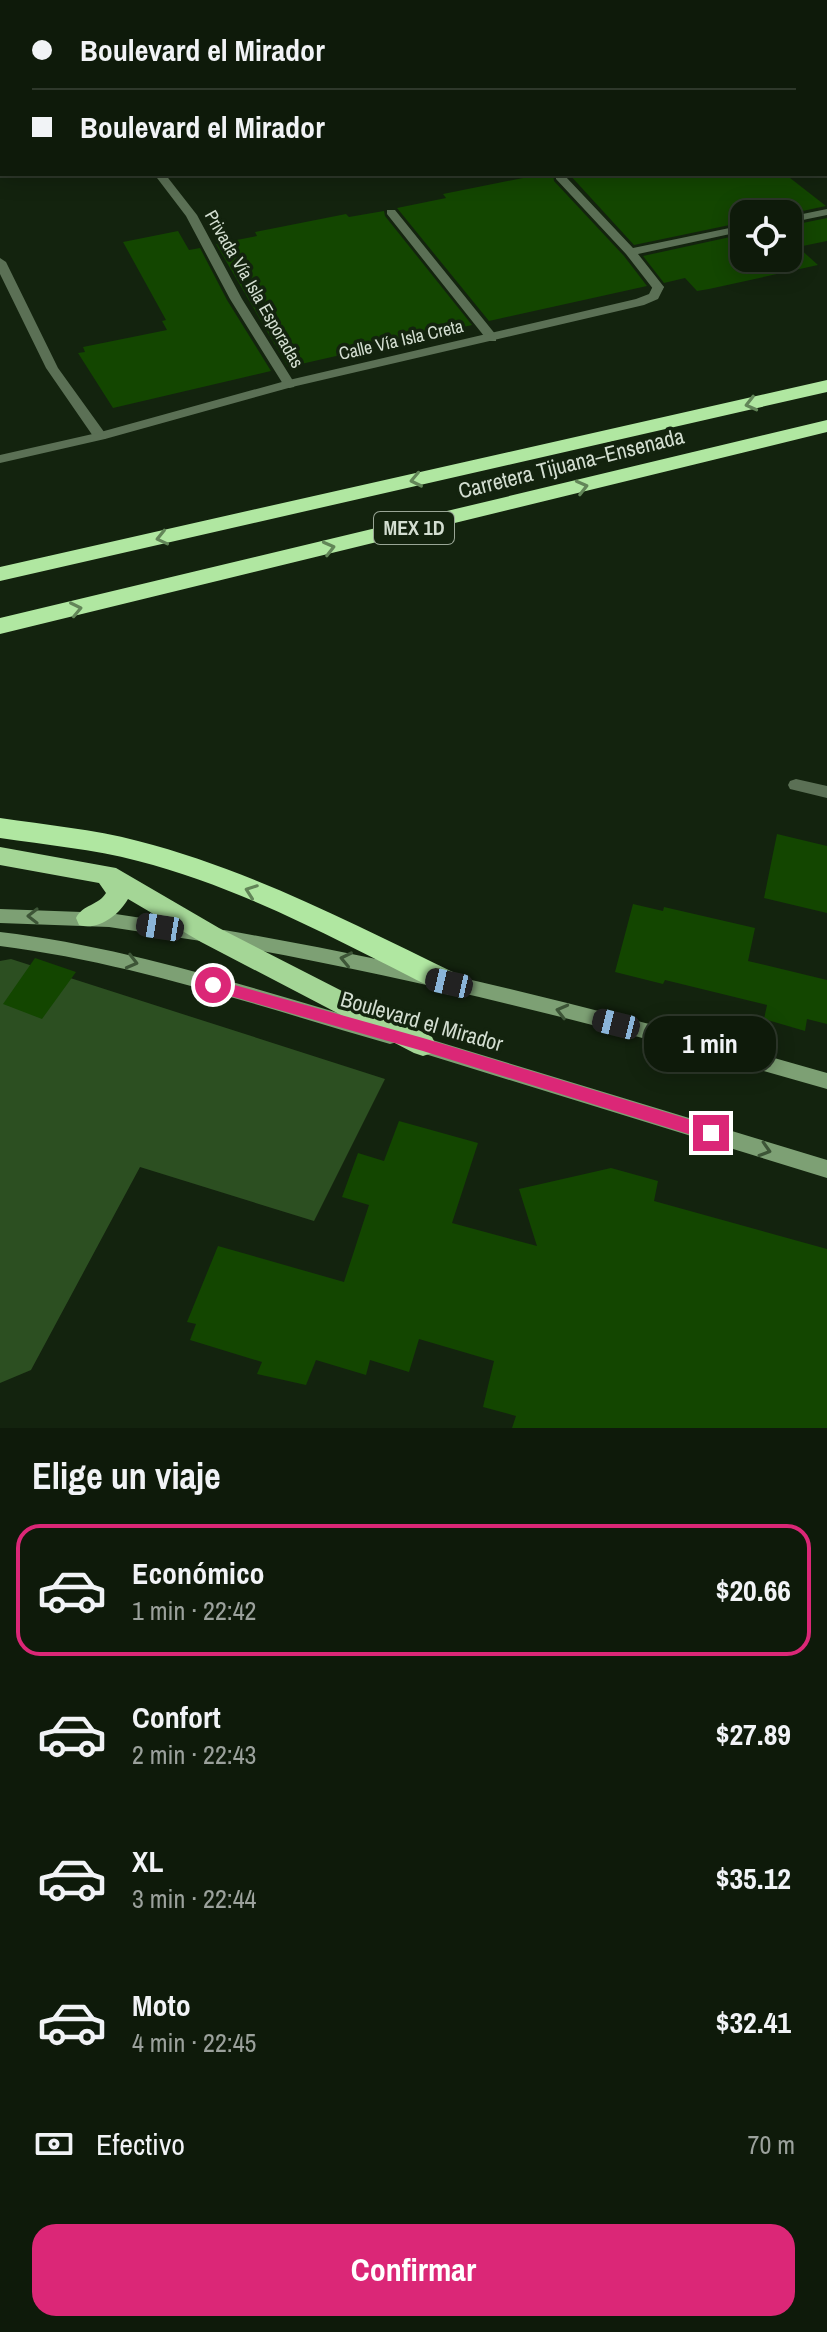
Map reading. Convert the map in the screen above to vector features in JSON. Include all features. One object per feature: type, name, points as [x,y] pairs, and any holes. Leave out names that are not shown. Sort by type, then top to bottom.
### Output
[{"type":"highway","name":"Carretera Tijuana–Ensenada","points":[[0,574],[827,386]]},
{"type":"highway","name":"Carretera Tijuana–Ensenada","points":[[0,626],[827,426]]},
{"type":"highway","points":[[0,828],[138,851],[189,868],[269,898],[449,983]]},
{"type":"highway","points":[[0,856],[107,875],[210,935],[423,1045]]},
{"type":"highway","points":[[88,918],[112,905],[119,893],[107,875]]},
{"type":"main road","name":"Boulevard el Mirador","points":[[0,916],[88,918],[296,949],[700,1044],[827,1081]]},
{"type":"main road","name":"Boulevard el Mirador","points":[[0,939],[53,944],[126,960],[423,1045],[827,1169]]},
{"type":"street","name":"Privada Vía Isla Esporadas","points":[[161,176],[191,215],[236,299],[289,384]]},
{"type":"street","name":"Calle Vía Isla Creta","points":[[0,459],[100,436],[289,384],[492,338],[654,296],[658,287],[560,176]]},
{"type":"street","points":[[391,212],[492,338]]},
{"type":"street","points":[[802,217],[827,212]]},
{"type":"street","points":[[630,252],[730,231]]},
{"type":"street","points":[[0,262],[52,368],[100,436]]},
{"type":"street","points":[[796,785],[827,792]]},
{"type":"green space","points":[[11,959],[385,1079],[314,1221],[140,1167],[31,1370],[0,1383],[0,961]]},
{"type":"building","points":[[533,176],[553,176],[554,181],[624,256],[647,286],[489,321],[397,208],[446,198],[443,194]]},
{"type":"building","points":[[571,176],[788,176],[826,206],[802,211],[802,200],[730,200],[730,225],[634,245]]},
{"type":"building","points":[[384,211],[472,325],[288,367],[216,244],[257,236],[255,232],[346,214],[349,217]]},
{"type":"building","points":[[827,218],[827,241],[802,246],[802,223]]},
{"type":"building","points":[[178,231],[189,250],[200,248],[227,300],[271,371],[113,408],[78,353],[85,352],[83,347],[167,330],[162,321],[166,320],[123,242]]},
{"type":"building","points":[[730,237],[730,272],[786,272],[697,291],[685,278],[664,283],[643,256]]},
{"type":"building","points":[[802,251],[818,265],[802,269]]},
{"type":"building","points":[[777,834],[827,846],[827,913],[764,898]]},
{"type":"building","points":[[633,904],[663,911],[664,907],[755,928],[748,961],[827,980],[827,1024],[807,1019],[805,1031],[764,1019],[767,1005],[665,980],[663,984],[615,972]]},
{"type":"building","points":[[35,958],[76,972],[42,1019],[3,1004]]},
{"type":"building","points":[[399,1121],[478,1143],[452,1223],[537,1246],[519,1189],[611,1168],[658,1181],[654,1201],[827,1249],[827,1428],[512,1428],[516,1416],[483,1407],[494,1361],[419,1339],[409,1372],[370,1360],[366,1375],[316,1360],[306,1385],[257,1374],[262,1362],[190,1340],[196,1324],[187,1322],[218,1246],[344,1282],[369,1205],[342,1197],[358,1153],[384,1161]]},
{"type":"route","points":[[213,985],[711,1133]]}]
